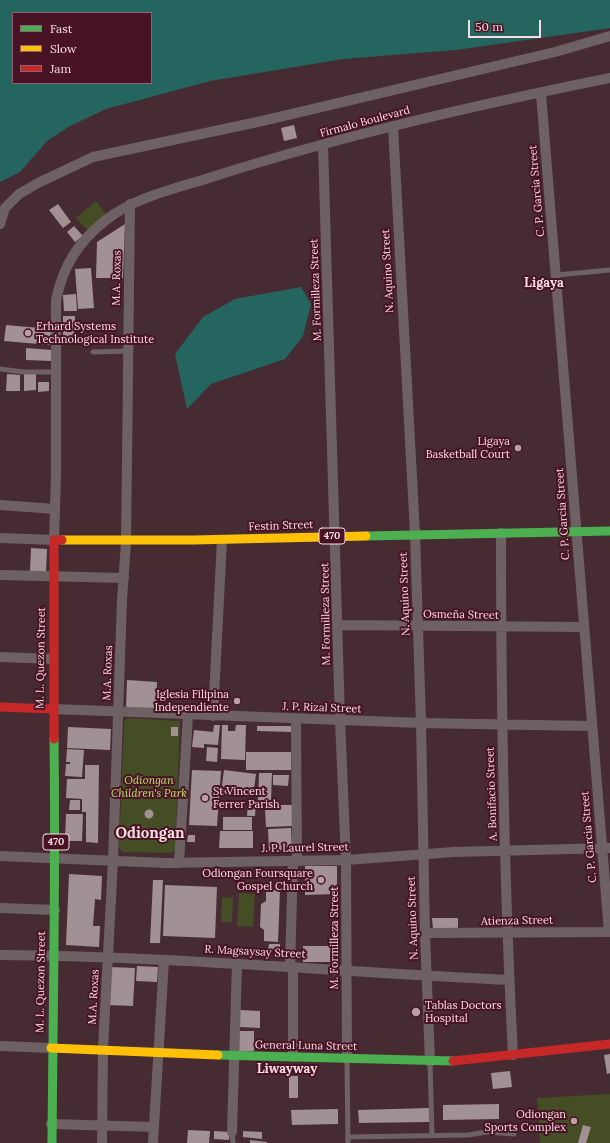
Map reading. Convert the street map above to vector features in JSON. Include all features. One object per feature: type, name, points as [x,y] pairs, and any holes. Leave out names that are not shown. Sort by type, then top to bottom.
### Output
[{"type":"main road","name":"Festin Street","points":[[54,540],[126,542],[415,533],[610,531]]},
{"type":"main road","name":"M. L. Quezon Street","points":[[52,1143],[53,955],[56,858],[53,709],[54,540]]},
{"type":"main road","points":[[0,707],[53,709]]},
{"type":"main road","name":"General Luna Street","points":[[52,1048],[103,1048],[233,1056],[346,1058],[430,1062],[459,1061],[610,1044]]},
{"type":"street","points":[[0,224],[6,208],[19,194],[93,157],[262,121],[555,52],[610,36]]},
{"type":"street","name":"Firmalo Boulevard","points":[[130,204],[237,169],[392,126],[610,78]]},
{"type":"street","name":"C. P. Garcia Street","points":[[541,94],[557,275],[591,726],[606,848],[610,932]]},
{"type":"street","name":"N. Aquino Street","points":[[392,126],[415,533],[421,723],[425,933],[430,1062]]},
{"type":"street","name":"M. Formilleza Street","points":[[323,145],[336,536],[340,720],[346,860],[346,1058]]},
{"type":"street","name":"M.A. Roxas","points":[[102,1143],[103,1048],[113,861],[126,542],[130,204]]},
{"type":"street","name":"M. L. Quezon Street","points":[[54,540],[56,300],[59,282],[65,267],[85,240],[106,220],[130,204]]},
{"type":"street","points":[[0,505],[55,508]]},
{"type":"street","name":"A. Bonifacio Street","points":[[501,533],[503,725],[509,980],[513,1055]]},
{"type":"street","name":"Festin Street","points":[[0,538],[54,540]]},
{"type":"street","points":[[213,716],[222,540]]},
{"type":"street","points":[[0,575],[124,578]]},
{"type":"street","name":"Osmeña Street","points":[[338,625],[501,628],[584,627]]},
{"type":"street","points":[[0,657],[53,659]]},
{"type":"street","name":"J. P. Rizal Street","points":[[53,709],[119,713],[421,723],[591,726]]},
{"type":"street","points":[[179,863],[188,715]]},
{"type":"street","points":[[293,1057],[292,966],[295,861],[296,719]]},
{"type":"street","name":"J. P. Laurel Street","points":[[0,856],[179,863],[346,860],[454,852],[606,848]]},
{"type":"street","points":[[0,908],[55,910]]},
{"type":"street","name":"Atienza Street","points":[[425,933],[509,934],[610,932]]},
{"type":"street","name":"R. Magsaysay Street","points":[[0,955],[53,955],[236,963],[509,980]]},
{"type":"street","points":[[153,1143],[164,960]]},
{"type":"street","points":[[232,1132],[236,963]]},
{"type":"street","name":"General Luna Street","points":[[0,1046],[52,1048]]},
{"type":"street","points":[[52,1124],[154,1128]]},
{"type":"lane","points":[[557,275],[610,270]]},
{"type":"lane","points":[[93,352],[129,351]]},
{"type":"lane","points":[[0,369],[23,372],[56,372]]},
{"type":"lane","points":[[346,1058],[348,1143]]},
{"type":"lane","points":[[430,1062],[432,1136]]},
{"type":"lane","points":[[232,1132],[233,1143]]},
{"type":"lane","points":[[348,1137],[468,1135],[487,1132],[514,1134]]},
{"type":"green space","points":[[96,201],[107,215],[88,231],[76,218]]},
{"type":"green space","name":"Odiongan Children's Park","points":[[127,718],[180,722],[175,850],[172,853],[123,852],[119,848],[124,722]]},
{"type":"green space","points":[[239,893],[255,894],[253,927],[237,926]]},
{"type":"green space","points":[[222,897],[233,898],[232,922],[221,922]]},
{"type":"green space","name":"Odiongan Sports Complex","points":[[610,1094],[610,1143],[540,1143],[537,1098]]},
{"type":"shaded area","points":[[0,0],[610,0],[610,28],[456,50],[343,59],[210,81],[106,109],[70,126],[47,141],[20,172],[0,182]]},
{"type":"shaded area","points":[[301,287],[311,304],[303,336],[285,359],[211,384],[187,409],[175,354],[203,317],[235,299]]},
{"type":"building","points":[[294,125],[297,138],[284,141],[281,128]]},
{"type":"building","points":[[58,204],[71,222],[63,228],[49,210]]},
{"type":"building","points":[[125,224],[123,278],[96,278],[97,242]]},
{"type":"building","points":[[74,226],[83,236],[75,242],[67,232]]},
{"type":"building","points":[[91,268],[94,308],[78,309],[75,269]]},
{"type":"building","points":[[76,294],[77,311],[64,311],[63,295]]},
{"type":"building","points":[[63,316],[75,316],[75,339],[63,339]]},
{"type":"building","name":"Erhard Systems Technological Institute","points":[[6,325],[51,329],[50,345],[4,341]]},
{"type":"building","points":[[26,348],[52,350],[51,361],[26,360]]},
{"type":"building","points":[[7,374],[20,375],[20,391],[6,391]]},
{"type":"building","points":[[24,374],[36,374],[36,390],[24,391]]},
{"type":"building","points":[[38,382],[49,382],[49,391],[38,392]]},
{"type":"building","points":[[31,548],[47,549],[46,572],[30,572]]},
{"type":"building","points":[[127,680],[157,682],[156,710],[126,708]]},
{"type":"building","points":[[214,725],[220,725],[218,745],[204,744],[204,748],[192,747],[194,730],[213,732]]},
{"type":"building","points":[[222,725],[228,725],[228,731],[235,731],[236,725],[246,725],[245,760],[221,759]]},
{"type":"building","points":[[257,726],[291,726],[291,732],[257,731]]},
{"type":"building","points":[[68,727],[111,729],[110,750],[67,748]]},
{"type":"building","points":[[171,727],[178,727],[178,736],[171,736]]},
{"type":"building","points":[[207,747],[218,748],[217,762],[206,761]]},
{"type":"building","points":[[67,749],[84,750],[82,777],[65,776],[66,764],[70,764],[70,762],[66,762]]},
{"type":"building","points":[[246,752],[291,752],[291,770],[246,770]]},
{"type":"building","points":[[85,765],[99,765],[98,843],[86,842],[86,812],[82,812],[82,799],[66,798],[67,779],[85,779]]},
{"type":"building","name":"St Vincent Ferrer Parish","points":[[192,770],[221,771],[217,826],[189,825]]},
{"type":"building","points":[[224,770],[256,774],[254,789],[249,788],[248,797],[221,793]]},
{"type":"building","points":[[259,773],[272,773],[271,802],[258,801]]},
{"type":"building","points":[[273,775],[289,775],[288,786],[273,785]]},
{"type":"building","points":[[70,800],[80,800],[80,810],[69,810]]},
{"type":"building","points":[[248,801],[256,802],[255,816],[247,816]]},
{"type":"building","points":[[274,805],[292,805],[292,826],[266,827],[265,809],[274,809]]},
{"type":"building","points":[[147,810],[151,810],[153,814],[151,818],[147,818],[145,816],[145,812]]},
{"type":"building","points":[[66,814],[83,814],[82,841],[65,841]]},
{"type":"building","points":[[223,817],[252,817],[252,830],[223,830]]},
{"type":"building","points":[[291,828],[292,850],[269,851],[268,829]]},
{"type":"building","points":[[220,831],[253,831],[253,848],[219,848]]},
{"type":"building","points":[[188,835],[195,835],[195,842],[187,842]]},
{"type":"building","name":"Odiongan Foursquare Gospel Church","points":[[305,866],[337,866],[337,894],[305,895]]},
{"type":"building","points":[[69,874],[102,876],[101,900],[95,899],[93,926],[100,926],[99,947],[66,945]]},
{"type":"building","points":[[153,880],[163,880],[160,943],[150,943]]},
{"type":"building","points":[[165,885],[217,887],[215,938],[163,936]]},
{"type":"building","points":[[266,890],[280,890],[278,942],[264,941],[264,930],[260,927],[261,904],[266,901]]},
{"type":"building","points":[[432,918],[458,918],[458,930],[433,930]]},
{"type":"building","points":[[269,944],[280,944],[280,950],[268,949]]},
{"type":"building","points":[[303,946],[340,946],[340,962],[303,962]]},
{"type":"building","points":[[137,966],[158,967],[157,982],[136,981]]},
{"type":"building","points":[[110,967],[135,968],[133,1006],[108,1005]]},
{"type":"building","points":[[240,1010],[260,1011],[260,1028],[240,1027]]},
{"type":"building","points":[[239,1031],[254,1031],[254,1051],[239,1051]]},
{"type":"building","points":[[610,1054],[610,1073],[607,1074],[604,1055]]},
{"type":"building","points":[[510,1071],[512,1087],[493,1089],[491,1073]]},
{"type":"building","points":[[289,1076],[298,1076],[298,1098],[289,1098]]},
{"type":"building","points":[[499,1104],[499,1119],[443,1120],[443,1105]]},
{"type":"building","points":[[429,1108],[429,1122],[359,1123],[358,1110]]},
{"type":"building","points":[[338,1109],[338,1124],[292,1125],[291,1110]]},
{"type":"building","points":[[583,1125],[591,1127],[586,1143],[578,1143]]},
{"type":"building","points":[[188,1130],[210,1131],[209,1143],[187,1143]]},
{"type":"building","points":[[214,1131],[230,1132],[229,1140],[214,1139]]},
{"type":"building","points":[[243,1131],[262,1132],[262,1139],[243,1137]]},
{"type":"building","points":[[250,1140],[267,1142],[267,1143],[250,1143]]},
{"type":"traffic: fast","points":[[366,536],[610,531]]},
{"type":"traffic: fast","points":[[52,1143],[55,891],[54,739]]},
{"type":"traffic: fast","points":[[218,1055],[453,1061]]},
{"type":"traffic: slow","points":[[62,540],[193,540],[366,536]]},
{"type":"traffic: slow","points":[[51,1048],[218,1055]]},
{"type":"traffic: jam","points":[[54,739],[54,540],[62,540]]},
{"type":"traffic: jam","points":[[0,707],[53,709]]},
{"type":"traffic: jam","points":[[453,1061],[610,1044]]},
{"type":"place","name":"Erhard Systems Technological Institute","points":[[28,333]]},
{"type":"place","name":"Ligaya Basketball Court","points":[[518,448]]},
{"type":"place","name":"Iglesia Filipina Independiente","points":[[237,701]]},
{"type":"place","name":"St Vincent Ferrer Parish","points":[[205,798]]},
{"type":"place","name":"Odiongan Foursquare Gospel Church","points":[[321,880]]},
{"type":"place","name":"Tablas Doctors Hospital","points":[[416,1012]]},
{"type":"place","name":"Odiongan Sports Complex","points":[[574,1121]]},
{"type":"district","name":"Ligaya","points":[[544,283]]},
{"type":"district","name":"Odiongan","points":[[150,834]]},
{"type":"district","name":"Liwayway","points":[[287,1069]]}]
